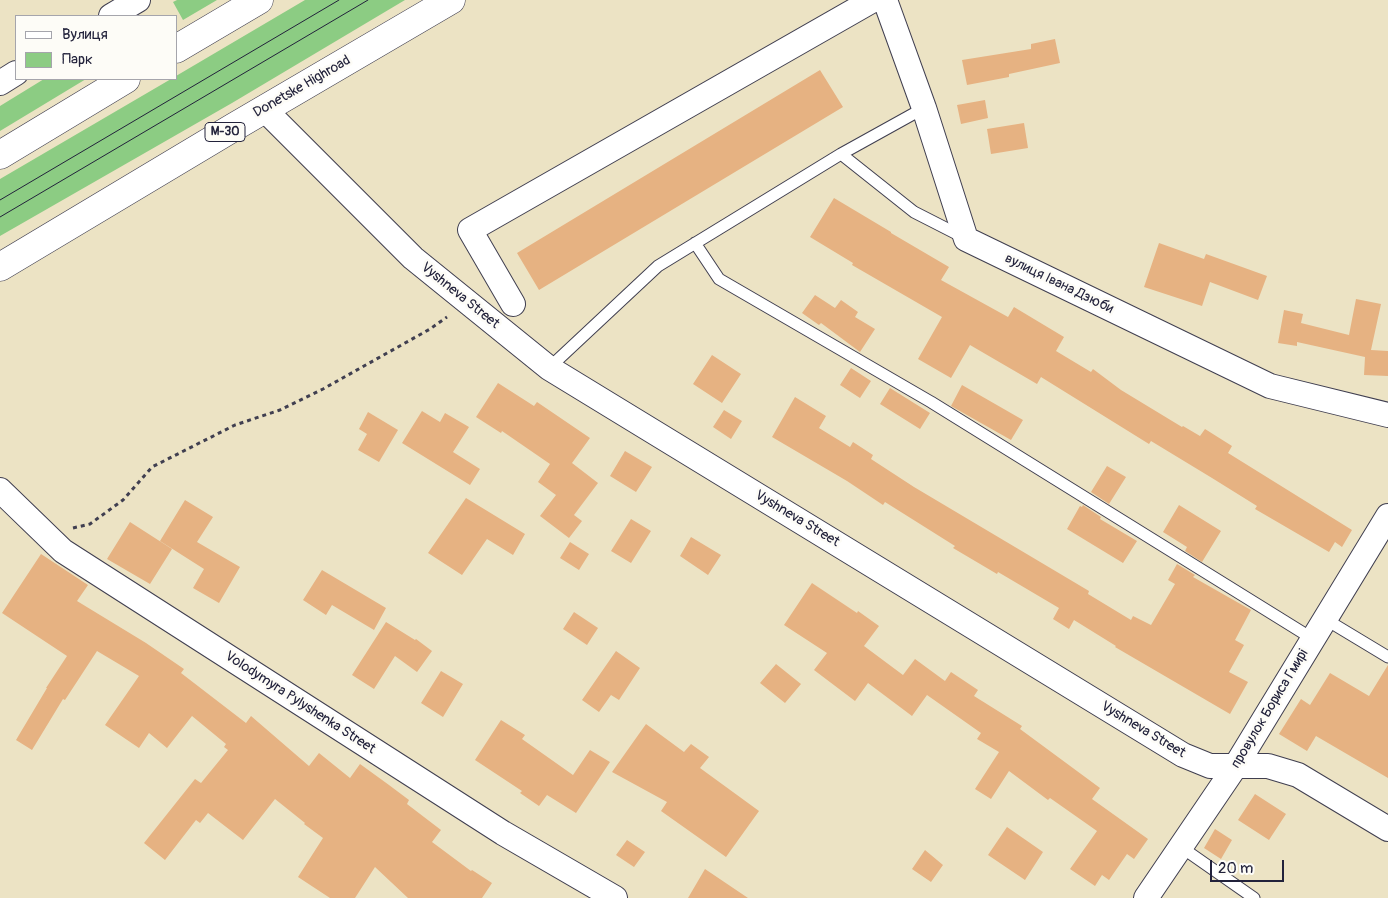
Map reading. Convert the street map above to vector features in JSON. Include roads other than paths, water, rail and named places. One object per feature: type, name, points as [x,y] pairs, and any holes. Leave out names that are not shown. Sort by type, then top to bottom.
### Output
[{"type":"highway","points":[[178,48],[259,0]]},
{"type":"highway","name":"Donetske Highroad","points":[[0,267],[451,0]]},
{"type":"highway","points":[[0,155],[124,80]]},
{"type":"street","points":[[113,15],[138,0]]},
{"type":"street","points":[[513,304],[470,230],[873,0]]},
{"type":"street","points":[[885,0],[924,108],[966,238]]},
{"type":"street","points":[[0,83],[15,74]]},
{"type":"street","name":"Vyshneva Street","points":[[264,109],[413,258],[549,368],[1183,755],[1210,766],[1268,766],[1298,775],[1388,829]]},
{"type":"street","name":"вулиця Івана Дзюби","points":[[966,238],[1270,386],[1388,415]]},
{"type":"street","name":"Volodymyra Pylyshenka Street","points":[[5,501],[63,551],[503,833],[615,898]]},
{"type":"street","name":"провулок Бориса Гмирі","points":[[1146,898],[1235,767],[1388,516]]},
{"type":"lane","points":[[549,368],[658,266],[840,154],[924,108]]},
{"type":"lane","points":[[840,154],[914,212],[966,238]]},
{"type":"lane","points":[[695,243],[719,279],[1319,629],[1388,657]]},
{"type":"lane","points":[[1181,847],[1254,898]]},
{"type":"tram line","points":[[0,200],[339,0]]},
{"type":"tram line","points":[[0,217],[368,0]]}]
